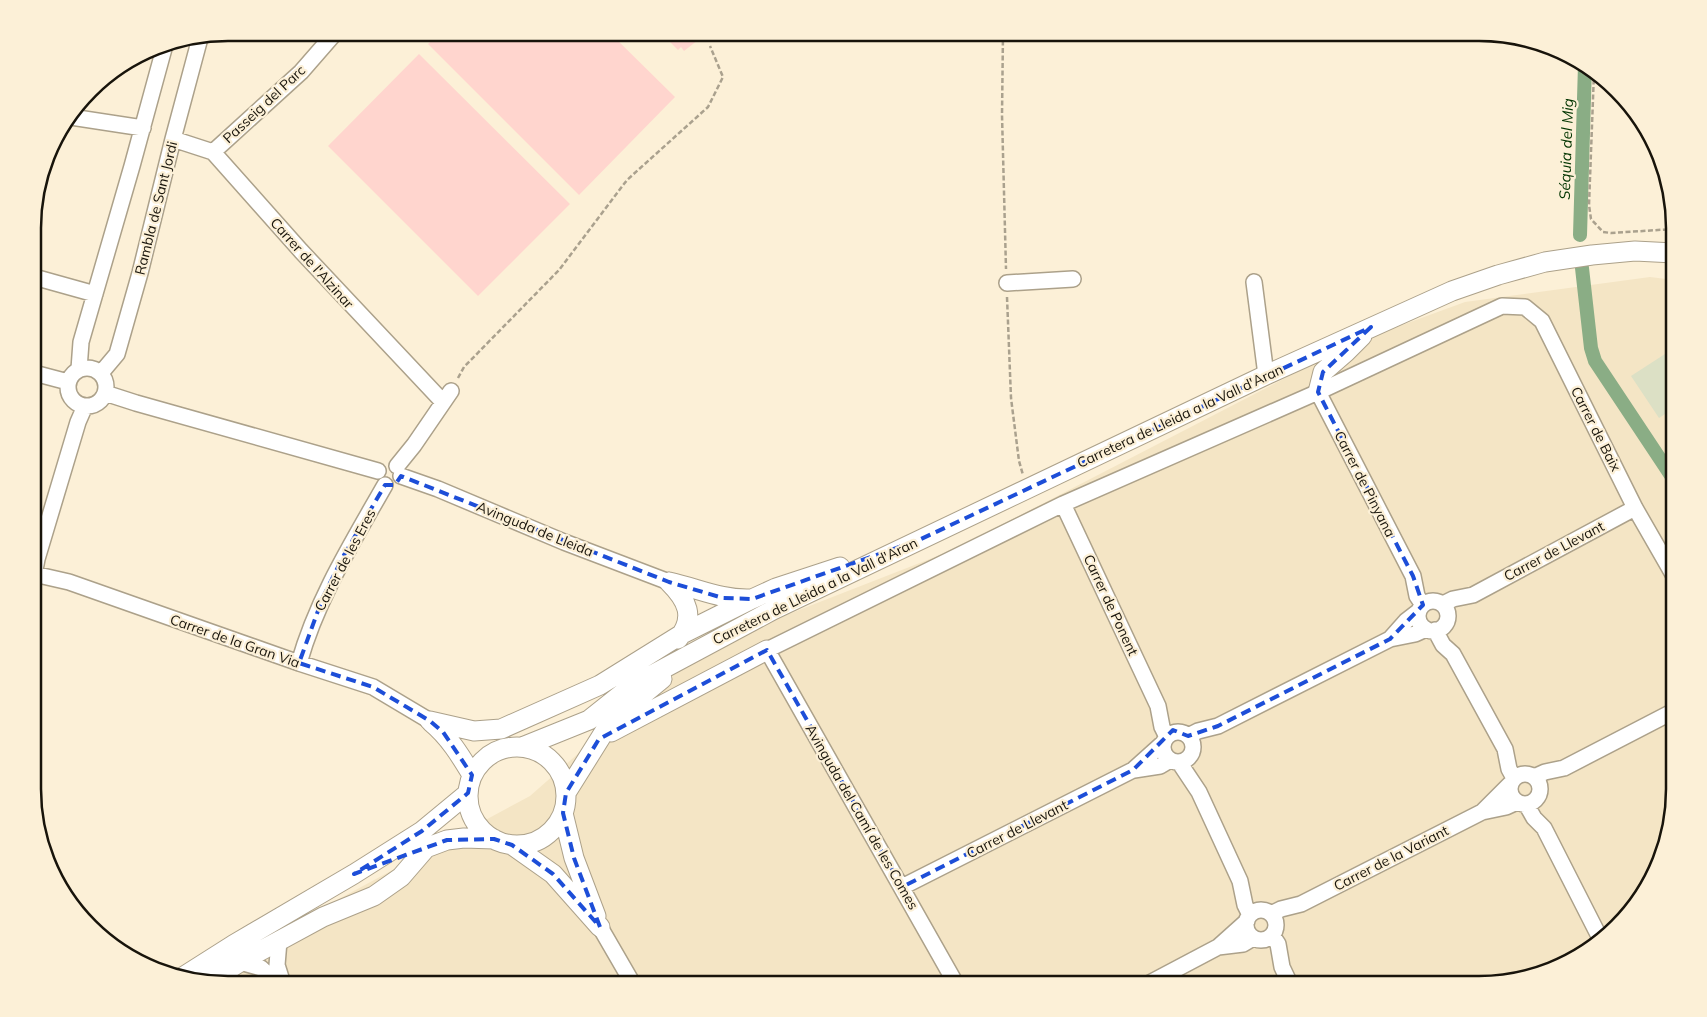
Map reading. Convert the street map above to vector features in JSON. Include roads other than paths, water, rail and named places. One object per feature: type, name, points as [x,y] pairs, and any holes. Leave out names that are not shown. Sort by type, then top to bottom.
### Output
[{"type":"main road","name":"Carretera de Lleida a la Vall d'Aran","points":[[706,645],[773,610],[1266,375],[1452,291],[1498,275],[1545,262],[1635,251],[1666,253]]},
{"type":"main road","points":[[1318,392],[1323,372],[1371,327]]},
{"type":"main road","points":[[437,727],[474,731],[501,729],[600,685],[682,634],[776,588],[919,540]]},
{"type":"main road","points":[[669,582],[696,588],[723,598],[752,599]]},
{"type":"main road","points":[[633,685],[640,676],[665,654],[682,634],[688,615],[686,604],[681,594],[669,582]]},
{"type":"main road","points":[[522,747],[589,720],[633,685],[706,645]]},
{"type":"main road","points":[[566,793],[599,739],[610,725],[639,698],[706,645]]},
{"type":"main road","points":[[599,739],[767,650]]},
{"type":"main road","points":[[437,727],[471,743],[498,750]]},
{"type":"main road","points":[[437,727],[461,755],[470,784],[469,807],[474,820],[482,831],[494,839],[512,845],[553,874],[600,926]]},
{"type":"main road","points":[[191,972],[422,831],[470,784],[483,760],[498,750],[522,747],[542,753],[553,762],[563,780],[566,793],[563,813],[555,827],[543,837],[528,844],[512,845]]},
{"type":"main road","points":[[563,813],[574,858],[600,926]]},
{"type":"main road","points":[[354,874],[447,840],[464,838],[494,839]]},
{"type":"main road","points":[[219,975],[322,917],[374,896],[401,877],[426,848]]},
{"type":"street","name":"Passeig del Parc","points":[[212,152],[301,72],[327,41]]},
{"type":"street","name":"Rambla de Sant Jordi","points":[[101,374],[116,354],[140,273],[198,44]]},
{"type":"street","points":[[79,369],[80,342],[143,128],[163,53]]},
{"type":"street","points":[[77,118],[143,128]]},
{"type":"street","name":"Carrer de l'Alzinar","points":[[173,139],[212,152],[314,265],[447,397],[414,445],[399,471]]},
{"type":"street","points":[[41,279],[95,294]]},
{"type":"street","points":[[1007,283],[1072,279]]},
{"type":"street","points":[[1254,282],[1266,375]]},
{"type":"street","name":"Carrer de Baix","points":[[1318,392],[1502,306],[1525,307],[1542,321],[1635,508],[1666,562]]},
{"type":"street","points":[[90,368],[101,374],[106,383],[105,393],[97,403],[85,406],[73,400],[69,395],[68,382],[70,376],[79,369],[90,368]]},
{"type":"street","points":[[41,375],[68,382]]},
{"type":"street","points":[[767,650],[1063,504],[1318,392]]},
{"type":"street","name":"Carrer de Pinyana","points":[[1318,392],[1413,576],[1429,590],[1430,605]]},
{"type":"street","points":[[105,393],[378,471]]},
{"type":"street","points":[[41,545],[74,432],[85,406]]},
{"type":"street","points":[[386,463],[394,464],[399,471],[395,485],[385,485],[380,481],[378,471],[386,463]]},
{"type":"street","name":"Avinguda de Lleida","points":[[399,471],[564,542],[669,582]]},
{"type":"street","name":"Carrer de les Eres","points":[[300,664],[304,645],[323,597],[344,555],[385,485]]},
{"type":"street","name":"Carrer de Ponent","points":[[1063,504],[1158,706],[1173,722],[1175,737]]},
{"type":"street","name":"Carrer de Llevant","points":[[1390,639],[1406,622],[1430,605],[1473,595],[1635,508]]},
{"type":"street","name":"Carrer de la Gran Via","points":[[41,576],[68,582],[300,664],[374,687],[437,727]]},
{"type":"street","name":"Carrer de Llevant","points":[[902,887],[1133,770],[1175,737],[1218,726],[1390,639],[1415,634],[1438,626],[1459,610],[1473,595]]},
{"type":"street","points":[[1438,626],[1420,621],[1430,605],[1448,611],[1438,626],[1443,645],[1453,654],[1504,749],[1509,769],[1522,778],[1539,784],[1530,799]]},
{"type":"street","name":"Avinguda del Camí de les Comes","points":[[767,650],[952,976]]},
{"type":"street","name":"Carrer de la Variant","points":[[1163,976],[1218,947],[1258,915],[1301,904],[1482,812],[1522,778],[1564,768],[1666,715]]},
{"type":"street","name":"Carrer de Llevant","points":[[1133,770],[1160,766],[1183,758],[1218,726]]},
{"type":"street","points":[[1175,737],[1192,742],[1183,758],[1164,753],[1175,737]]},
{"type":"street","points":[[1183,758],[1240,881],[1258,915],[1275,920],[1266,936],[1271,955],[1286,976]]},
{"type":"street","name":"Carrer de la Variant","points":[[1482,812],[1530,799],[1550,783],[1564,768]]},
{"type":"street","points":[[1522,778],[1511,794],[1530,799],[1542,808],[1544,828],[1597,933]]},
{"type":"street","name":"Carrer de la Variant","points":[[1218,947],[1243,944],[1266,936],[1287,920],[1301,904]]},
{"type":"street","points":[[1258,915],[1247,931],[1266,936]]},
{"type":"street","points":[[600,926],[628,976]]},
{"type":"street","points":[[279,941],[277,965],[280,976]]},
{"type":"street","points":[[240,962],[261,968],[270,976]]},
{"type":"waterway","name":"Séquia del Mig","points":[[1580,235],[1585,74]]},
{"type":"waterway","name":"Séquia del Mig","points":[[1582,268],[1591,348],[1595,361],[1666,468]]}]
